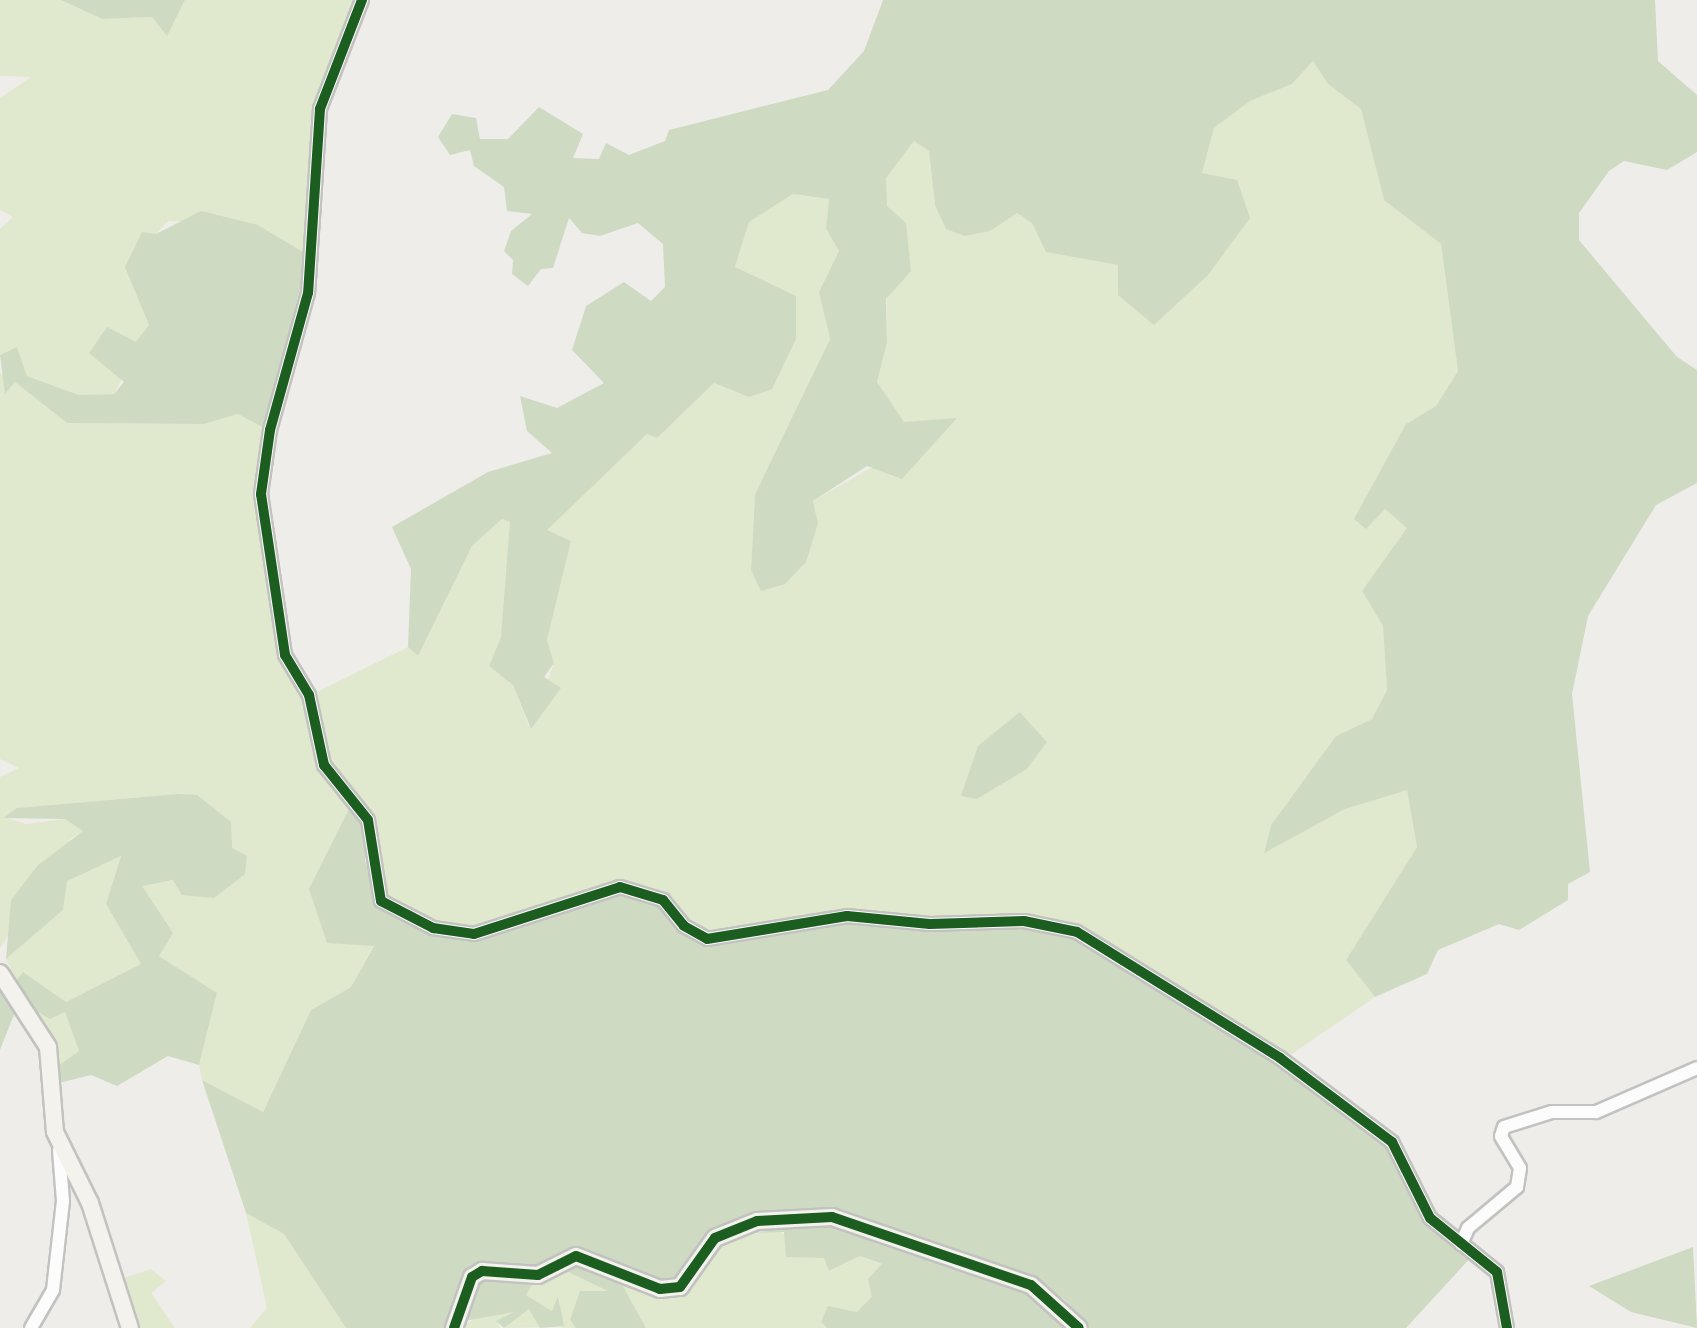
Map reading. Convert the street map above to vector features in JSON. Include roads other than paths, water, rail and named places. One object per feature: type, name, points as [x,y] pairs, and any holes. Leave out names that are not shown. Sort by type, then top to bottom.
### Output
[{"type":"street","points":[[362,0],[320,109],[308,293],[270,430],[261,494],[285,655],[309,695],[324,765],[368,820],[381,901],[433,928],[474,934],[620,887],[663,900],[684,926],[707,939],[847,916],[930,924],[1024,921],[1077,932],[1135,962],[1358,1113],[1392,1142],[1430,1218],[1497,1272],[1507,1328]]},
{"type":"street","points":[[0,973],[48,1047],[63,1201],[53,1290],[31,1328]]},
{"type":"street","points":[[1461,1244],[1468,1228],[1517,1187],[1520,1168],[1501,1136],[1504,1127],[1552,1112],[1596,1112],[1697,1068]]},
{"type":"street","points":[[55,1132],[90,1203],[130,1328]]},
{"type":"street","points":[[454,1328],[472,1277],[482,1271],[538,1275],[576,1256],[660,1289],[680,1287],[715,1238],[757,1221],[832,1217],[1031,1285],[1079,1328]]}]
